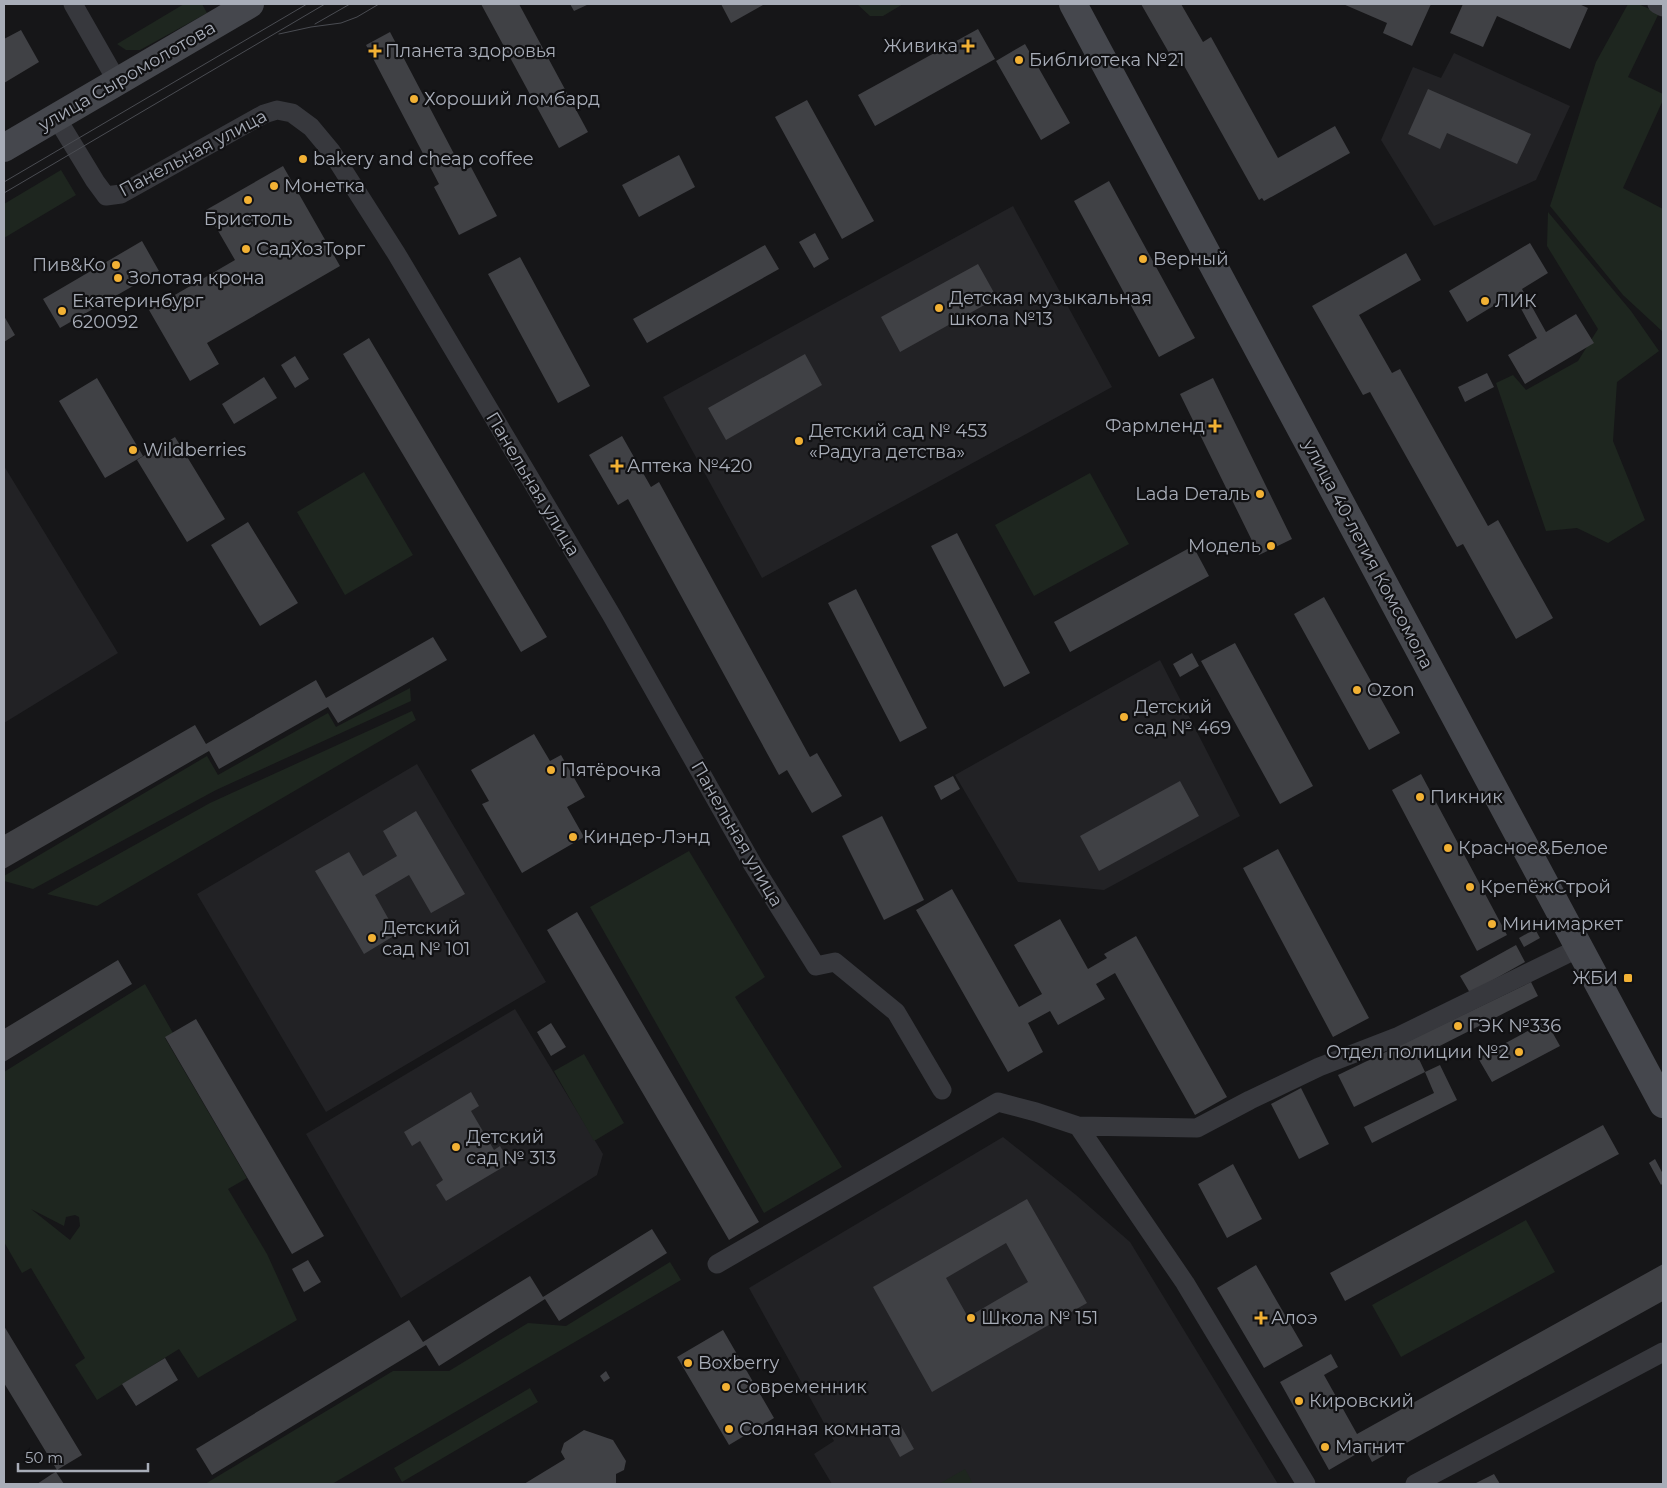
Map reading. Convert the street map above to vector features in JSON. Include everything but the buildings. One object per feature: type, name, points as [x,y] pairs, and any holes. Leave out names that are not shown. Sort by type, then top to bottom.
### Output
[{"type":"main road","name":"улица Сыромолотова","points":[[4,148],[250,4]]},
{"type":"main road","name":"улица 40-летия Комсомола","points":[[1072,4],[1663,1104]]},
{"type":"street","points":[[73,4],[117,81]]},
{"type":"street","points":[[1657,4],[1663,6]]},
{"type":"street","name":"Панельная улица","points":[[56,117],[106,196],[122,194],[264,114],[277,110],[292,113],[311,126],[331,151],[396,253],[607,608],[753,865],[816,966],[835,962],[896,1012],[942,1090]]},
{"type":"street","points":[[717,1264],[998,1102],[1078,1126],[1197,1128],[1319,1067],[1399,1036],[1579,948]]},
{"type":"street","points":[[1078,1126],[1185,1283],[1306,1484]]},
{"type":"street","points":[[1416,1484],[1663,1352]]},
{"type":"shaded area","points":[[184,4],[202,4],[207,13],[140,50],[126,50],[117,44]]},
{"type":"shaded area","points":[[857,4],[903,4],[883,16],[870,16]]},
{"type":"shaded area","points":[[1628,4],[1638,4],[1659,13],[1628,77],[1663,94],[1663,100],[1623,188],[1663,209],[1663,332],[1623,295],[1550,206],[1596,62]]},
{"type":"shaded area","points":[[1454,53],[1570,106],[1536,180],[1434,226],[1381,140],[1413,67],[1441,78]]},
{"type":"shaded area","points":[[61,170],[76,195],[4,238],[4,204]]},
{"type":"shaded area","points":[[1013,206],[1112,387],[762,578],[663,397]]},
{"type":"shaded area","points":[[1548,212],[1631,311],[1659,351],[1617,382],[1613,441],[1645,520],[1608,543],[1577,528],[1546,531],[1496,383],[1513,375],[1526,390],[1578,361],[1598,329],[1547,246]]},
{"type":"shaded area","points":[[4,466],[118,653],[4,723]]},
{"type":"shaded area","points":[[364,472],[413,555],[345,595],[297,512]]},
{"type":"shaded area","points":[[1090,473],[1129,544],[1034,596],[995,525]]},
{"type":"shaded area","name":"Детский сад № 469","points":[[1160,660],[1240,816],[1104,890],[1018,882],[955,775]]},
{"type":"shaded area","points":[[410,688],[411,701],[216,790],[33,889],[4,881],[4,876],[207,756],[218,775],[328,713],[336,727]]},
{"type":"shaded area","points":[[412,711],[416,720],[97,906],[47,894],[210,803]]},
{"type":"shaded area","name":"Детский сад № 101","points":[[417,764],[546,982],[326,1112],[197,894]]},
{"type":"shaded area","points":[[689,851],[765,977],[735,997],[842,1167],[764,1213],[590,907]]},
{"type":"shaded area","points":[[145,984],[173,1033],[165,1038],[247,1178],[228,1189],[267,1254],[297,1320],[198,1378],[179,1349],[97,1400],[75,1365],[85,1358],[31,1268],[22,1273],[4,1242],[4,1072]],"holes":[[[31,1209],[64,1226],[66,1217],[75,1215],[79,1217],[80,1226],[70,1240]]]},
{"type":"shaded area","name":"Детский сад № 313","points":[[515,1009],[603,1154],[597,1175],[401,1298],[306,1134]]},
{"type":"shaded area","points":[[584,1054],[624,1123],[594,1141],[554,1071]]},
{"type":"shaded area","name":"Школа № 151","points":[[1003,1137],[1076,1195],[1130,1242],[1278,1484],[832,1484],[814,1454],[834,1441],[749,1288]]},
{"type":"shaded area","points":[[1526,1220],[1555,1272],[1401,1357],[1372,1305]]},
{"type":"shaded area","points":[[670,1262],[681,1280],[332,1484],[205,1484],[393,1371],[449,1371],[528,1323],[566,1326]]},
{"type":"shaded area","points":[[530,1388],[538,1402],[402,1482],[394,1468]]},
{"type":"shaded area","points":[[965,1469],[973,1484],[939,1484]]},
{"type":"tram line","points":[[4,182],[307,4]]},
{"type":"tram line","points":[[4,193],[325,4]]},
{"type":"tram line","points":[[315,24],[350,4]]},
{"type":"tram line","points":[[279,34],[341,23],[357,17],[379,4]]},
{"type":"place","name":"Живика","points":[[968,46]]},
{"type":"place","name":"Планета здоровья","points":[[375,51]]},
{"type":"place","name":"Библиотека №21","points":[[1019,60]]},
{"type":"place","name":"Хороший ломбард","points":[[414,99]]},
{"type":"place","name":"bakery and cheap coffee","points":[[303,159]]},
{"type":"place","name":"Монетка","points":[[274,186]]},
{"type":"place","name":"Бристоль","points":[[248,200]]},
{"type":"place","name":"СадХозТорг","points":[[246,249]]},
{"type":"place","name":"Верный","points":[[1143,259]]},
{"type":"place","name":"Пив&Ко","points":[[116,265]]},
{"type":"place","name":"Золотая крона","points":[[118,278]]},
{"type":"place","name":"ЛИК","points":[[1485,301]]},
{"type":"place","name":"Детская музыкальная школа №13","points":[[939,308]]},
{"type":"place","name":"Екатеринбург 620092","points":[[62,311]]},
{"type":"place","name":"Фармленд","points":[[1215,426]]},
{"type":"place","name":"Детский сад № 453 «Радуга детства»","points":[[799,441]]},
{"type":"place","name":"Wildberries","points":[[133,450]]},
{"type":"place","name":"Аптека №420","points":[[617,466]]},
{"type":"place","name":"Lada Dеталь","points":[[1260,494]]},
{"type":"place","name":"Модель","points":[[1271,546]]},
{"type":"place","name":"Ozon","points":[[1357,690]]},
{"type":"place","name":"Детский сад № 469","points":[[1124,717]]},
{"type":"place","name":"Пятёрочка","points":[[551,770]]},
{"type":"place","name":"Пикник","points":[[1420,797]]},
{"type":"place","name":"Киндер-Лэнд","points":[[573,837]]},
{"type":"place","name":"Красное&Белое","points":[[1448,848]]},
{"type":"place","name":"КрепёжСтрой","points":[[1470,887]]},
{"type":"place","name":"Минимаркет","points":[[1492,924]]},
{"type":"place","name":"Детский сад № 101","points":[[372,938]]},
{"type":"place","name":"ЖБИ","points":[[1628,978]]},
{"type":"place","name":"ГЭК №336","points":[[1458,1026]]},
{"type":"place","name":"Отдел полиции №2","points":[[1519,1052]]},
{"type":"place","name":"Детский сад № 313","points":[[456,1147]]},
{"type":"place","name":"Школа № 151","points":[[971,1318]]},
{"type":"place","name":"Алоэ","points":[[1261,1318]]},
{"type":"place","name":"Boxberry","points":[[688,1363]]},
{"type":"place","name":"Современник","points":[[726,1387]]},
{"type":"place","name":"Кировский","points":[[1299,1401]]},
{"type":"place","name":"Соляная комната","points":[[729,1429]]},
{"type":"place","name":"Магнит","points":[[1325,1447]]}]
